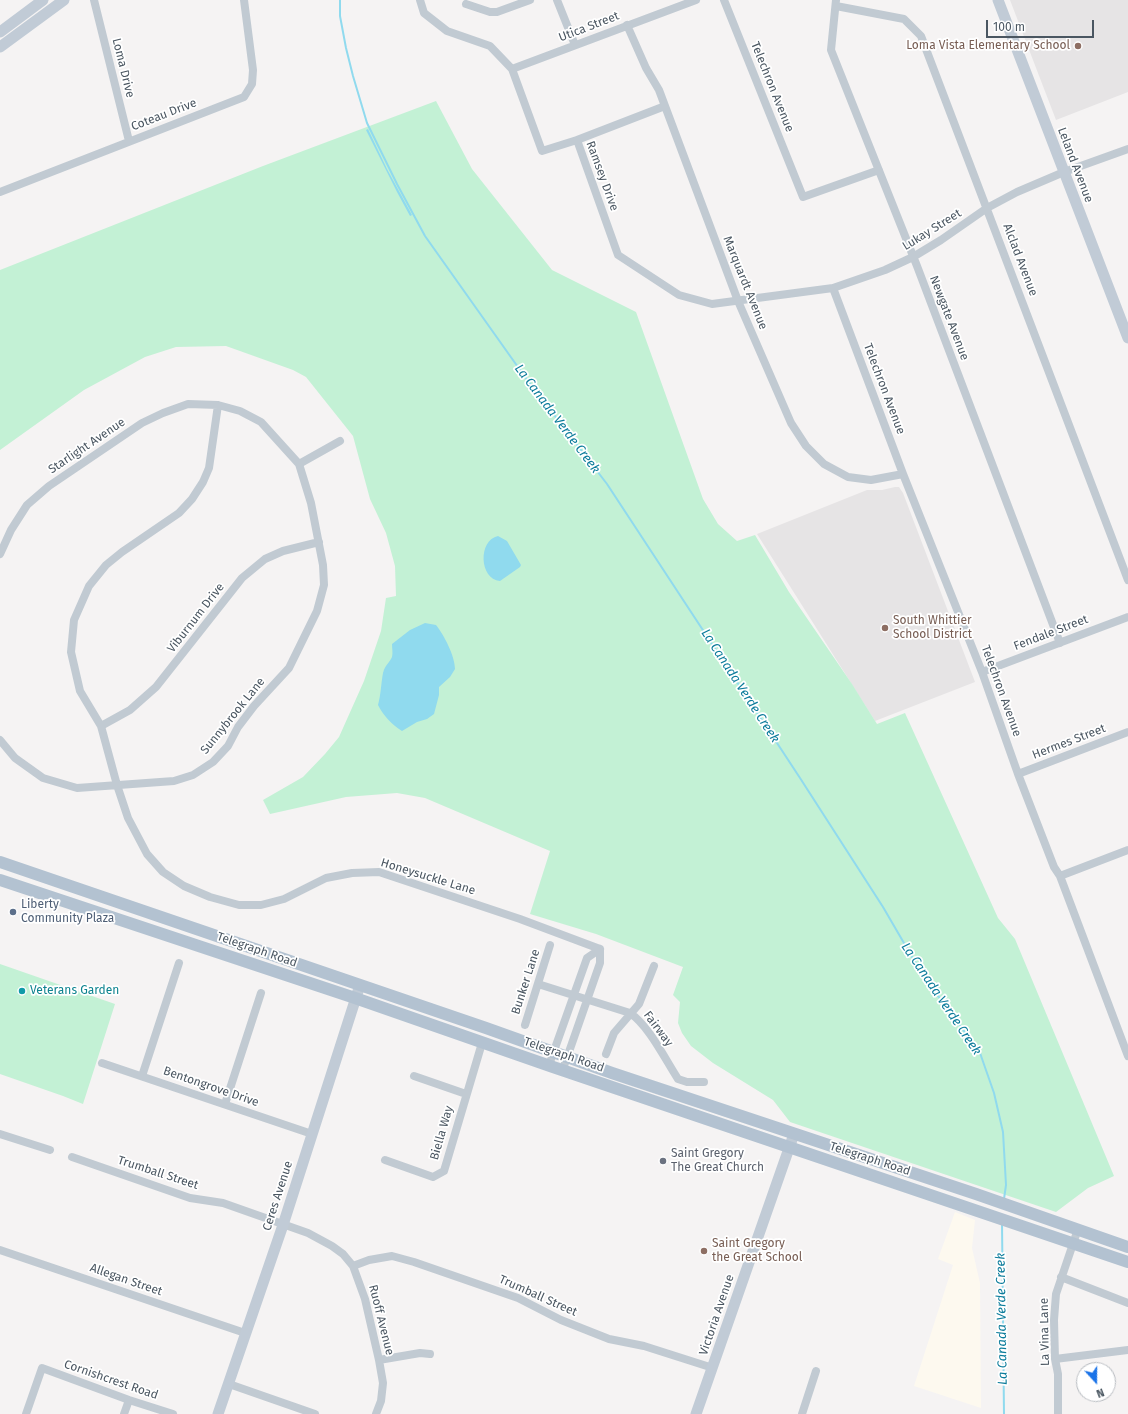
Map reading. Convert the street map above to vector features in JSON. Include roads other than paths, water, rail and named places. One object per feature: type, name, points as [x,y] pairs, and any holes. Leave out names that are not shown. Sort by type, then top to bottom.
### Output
[{"type":"main road","name":"Telegraph Road","points":[[0,862],[1128,1247]]},
{"type":"main road","name":"Telegraph Road","points":[[0,880],[356,998],[1128,1262]]},
{"type":"street","points":[[0,32],[43,0]]},
{"type":"street","points":[[0,47],[64,0]]},
{"type":"street","name":"Loma Drive","points":[[94,0],[129,141]]},
{"type":"street","name":"Coteau Drive","points":[[0,192],[244,97],[252,84],[253,70],[244,0]]},
{"type":"street","name":"Ramsey Drive","points":[[420,0],[424,13],[447,31],[490,46],[512,69],[542,151],[578,140],[618,255],[679,295],[712,304],[738,301]]},
{"type":"street","points":[[466,4],[490,12],[497,12],[530,0]]},
{"type":"street","points":[[557,0],[575,45]]},
{"type":"street","name":"Utica Street","points":[[512,69],[696,0]]},
{"type":"street","name":"Telechron Avenue","points":[[724,0],[803,197],[879,170]]},
{"type":"street","name":"Leland Avenue","points":[[998,0],[1128,338]]},
{"type":"street","name":"Newgate Avenue","points":[[836,3],[831,50],[913,257],[1060,643]]},
{"type":"street","name":"Alclad Avenue","points":[[836,3],[904,19],[921,36],[1128,580]]},
{"type":"street","name":"Marquardt Avenue","points":[[627,25],[665,106],[738,301],[791,423],[806,446],[824,464],[848,477],[871,480],[903,474]]},
{"type":"street","points":[[578,140],[665,106]]},
{"type":"street","name":"Lukay Street","points":[[738,301],[833,288],[885,270],[913,257],[942,240],[987,208],[1017,192],[1064,172],[1128,148]]},
{"type":"street","name":"Telechron Avenue","points":[[833,288],[903,474],[982,672],[1018,774],[1054,867],[1060,876],[1128,1056]]},
{"type":"street","name":"Starlight Avenue","points":[[0,554],[11,530],[27,505],[49,486],[142,423],[163,413],[188,404],[218,405]]},
{"type":"street","name":"Sunnybrook Lane","points":[[117,785],[174,781],[193,775],[213,762],[228,746],[238,727],[254,706],[289,668],[317,611],[324,585],[323,565],[311,503],[299,464],[261,422],[240,411],[218,405]]},
{"type":"street","name":"Honeysuckle Lane","points":[[218,405],[209,468],[203,482],[192,499],[179,513],[122,552],[106,565],[89,586],[74,620],[71,652],[80,691],[101,726],[117,785],[128,818],[147,854],[163,872],[184,886],[210,897],[239,905],[261,905],[284,900],[326,878],[352,873],[379,872],[520,919],[600,949]]},
{"type":"street","points":[[299,464],[340,440]]},
{"type":"street","name":"Viburnum Drive","points":[[101,726],[130,710],[156,687],[242,578],[265,558],[283,551],[319,542]]},
{"type":"street","name":"Fendale Street","points":[[982,672],[1128,616]]},
{"type":"street","name":"Hermes Street","points":[[1018,774],[1128,732]]},
{"type":"street","points":[[0,740],[15,758],[43,778],[77,788],[117,785]]},
{"type":"street","points":[[1060,876],[1128,850]]},
{"type":"street","name":"Bunker Lane","points":[[524,1025],[550,945]]},
{"type":"street","points":[[549,1065],[586,958],[600,949]]},
{"type":"street","points":[[563,1070],[600,963],[600,949]]},
{"type":"street","points":[[142,1076],[179,963]]},
{"type":"street","points":[[606,1054],[614,1034],[639,1004],[654,966]]},
{"type":"street","name":"Fairway","points":[[538,984],[631,1014],[638,1018],[646,1028],[678,1079],[687,1082],[704,1082]]},
{"type":"street","name":"Ceres Avenue","points":[[218,1414],[283,1225],[360,985]]},
{"type":"street","points":[[225,1104],[261,993]]},
{"type":"street","name":"Biella Way","points":[[385,1160],[433,1176],[444,1171],[482,1042]]},
{"type":"street","name":"Bentongrove Drive","points":[[102,1062],[312,1134]]},
{"type":"street","points":[[414,1076],[466,1094]]},
{"type":"street","points":[[0,1134],[50,1150]]},
{"type":"street","name":"Victoria Avenue","points":[[696,1414],[794,1134]]},
{"type":"street","name":"Trumball Street","points":[[72,1157],[190,1198],[223,1204],[283,1225]]},
{"type":"street","name":"Ruoff Avenue","points":[[283,1225],[308,1233],[332,1246],[343,1254],[353,1266],[365,1299],[383,1383],[376,1414]]},
{"type":"street","name":"La Vina Lane","points":[[1058,1414],[1058,1374],[1055,1359],[1056,1294],[1078,1229]]},
{"type":"street","name":"Allegan Street","points":[[0,1250],[245,1333]]},
{"type":"street","name":"Trumball Street","points":[[353,1266],[370,1260],[392,1256],[414,1262],[518,1298],[561,1320],[609,1339],[644,1346],[713,1368]]},
{"type":"street","points":[[1061,1277],[1128,1303]]},
{"type":"street","points":[[1055,1359],[1128,1350]]},
{"type":"street","points":[[379,1360],[420,1353],[430,1354]]},
{"type":"street","name":"Cornishcrest Road","points":[[26,1414],[42,1368],[129,1400],[173,1414]]},
{"type":"street","points":[[802,1414],[816,1370]]},
{"type":"street","points":[[229,1384],[315,1414]]},
{"type":"street","points":[[124,1414],[129,1400]]},
{"type":"water","points":[[368,129],[387,169],[412,215],[410,216],[366,130]]},
{"type":"water","points":[[498,536],[507,541],[521,565],[500,581],[493,579],[488,574],[484,559],[484,551],[487,544],[491,539]]},
{"type":"water","points":[[425,623],[436,625],[439,629],[451,652],[455,669],[450,677],[439,687],[439,695],[434,714],[402,731],[388,720],[378,705],[383,673],[392,657],[392,644],[410,630]]},
{"type":"waterway","name":"La Canada Verde Creek","points":[[340,0],[340,16],[346,48],[367,123],[425,236],[525,377],[607,484],[883,907],[922,974],[980,1053],[994,1093],[1003,1132],[1006,1185],[1004,1199]]},
{"type":"waterway","name":"La Canada Verde Creek","points":[[1002,1223],[1004,1414]]},
{"type":"place","name":"Loma Vista Elementary School","points":[[1078,46]]},
{"type":"place","name":"South Whittier School District","points":[[885,628]]},
{"type":"place","name":"Liberty Community Plaza","points":[[13,912]]},
{"type":"place","name":"Veterans Garden","points":[[22,991]]},
{"type":"place","name":"Saint Gregory The Great Church","points":[[663,1161]]},
{"type":"place","name":"Saint Gregory the Great School","points":[[704,1251]]}]
